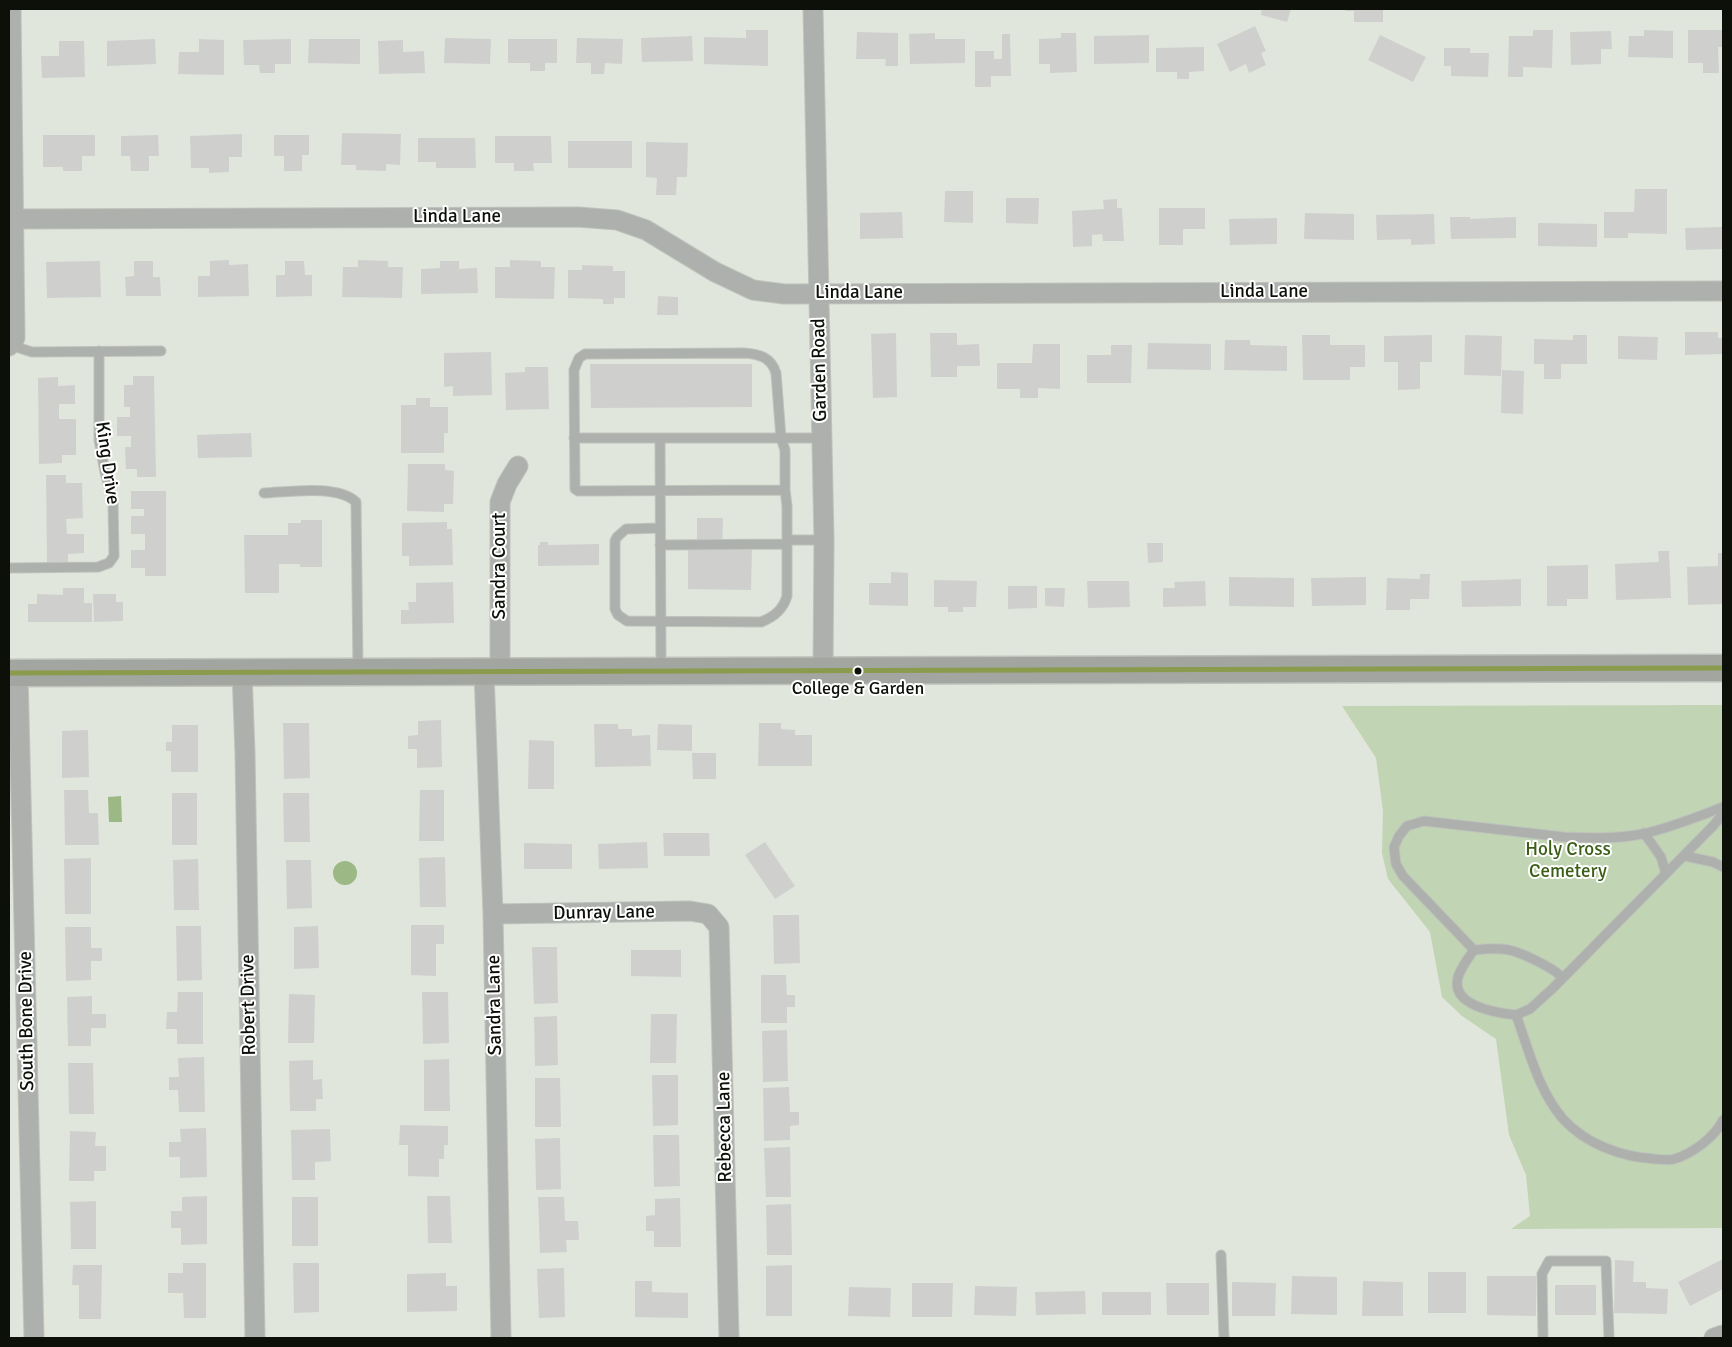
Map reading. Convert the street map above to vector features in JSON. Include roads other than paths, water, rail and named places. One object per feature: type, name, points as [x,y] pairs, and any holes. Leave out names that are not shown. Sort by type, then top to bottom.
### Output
[{"type":"main road","points":[[13,673],[1723,668]]},
{"type":"street","points":[[9,346],[15,338],[11,9]]},
{"type":"street","name":"Garden Road","points":[[813,9],[824,540],[823,670]]},
{"type":"street","name":"Linda Lane","points":[[13,219],[578,217],[617,220],[646,230],[702,264],[754,290],[784,294],[1723,291]]},
{"type":"street","name":"Sandra Court","points":[[492,672],[500,502],[507,484],[518,466]]},
{"type":"street","name":"Robert Drive","points":[[242,672],[255,1338]]},
{"type":"street","name":"Sandra Lane","points":[[492,672],[493,914],[501,1338]]},
{"type":"street","name":"South Bone Drive","points":[[13,673],[34,1338]]},
{"type":"street","name":"Dunray Lane","points":[[493,914],[690,911],[708,914],[712,918]]},
{"type":"street","name":"Rebecca Lane","points":[[712,918],[719,927],[721,946],[730,1338]]},
{"type":"street","points":[[1714,1338],[1723,1335]]},
{"type":"lane","points":[[9,346],[32,352],[160,351]]},
{"type":"lane","name":"King Drive","points":[[9,568],[98,568],[109,563],[114,556],[113,501],[99,440],[99,351]]},
{"type":"lane","points":[[660,528],[626,529],[621,532],[615,541],[615,609],[618,615],[627,621],[761,622],[771,618],[785,604],[787,596],[787,506],[785,450],[781,438],[774,366],[764,356],[744,353],[585,354],[579,358],[574,370],[575,489],[578,491],[785,490]]},
{"type":"lane","points":[[574,438],[822,438]]},
{"type":"lane","points":[[660,438],[660,670]]},
{"type":"lane","points":[[264,493],[329,491],[342,494],[356,502],[358,672]]},
{"type":"lane","points":[[660,545],[824,540]]},
{"type":"lane","points":[[1474,950],[1403,876],[1396,864],[1394,848],[1399,836],[1407,826],[1424,821],[1587,838],[1644,833],[1685,822],[1723,807]]},
{"type":"lane","points":[[1474,950],[1457,978],[1457,990],[1463,998],[1479,1007],[1500,1014],[1516,1015],[1530,1009],[1685,856],[1723,814]]},
{"type":"lane","points":[[1644,833],[1661,857],[1666,874]]},
{"type":"lane","points":[[1685,856],[1714,862],[1723,867]]},
{"type":"lane","points":[[1474,950],[1496,948],[1518,951],[1555,970],[1563,978]]},
{"type":"lane","points":[[1516,1015],[1545,1094],[1563,1118],[1581,1136],[1601,1146],[1639,1158],[1673,1160],[1703,1145],[1723,1120]]},
{"type":"lane","points":[[1221,1255],[1224,1338]]},
{"type":"lane","points":[[1542,1338],[1542,1274],[1549,1261],[1606,1261],[1609,1338]]},
{"type":"place","name":"College & Garden","points":[[858,671]]},
{"type":"park label","name":"Holy Cross Cemetery","points":[[1568,861]]}]
